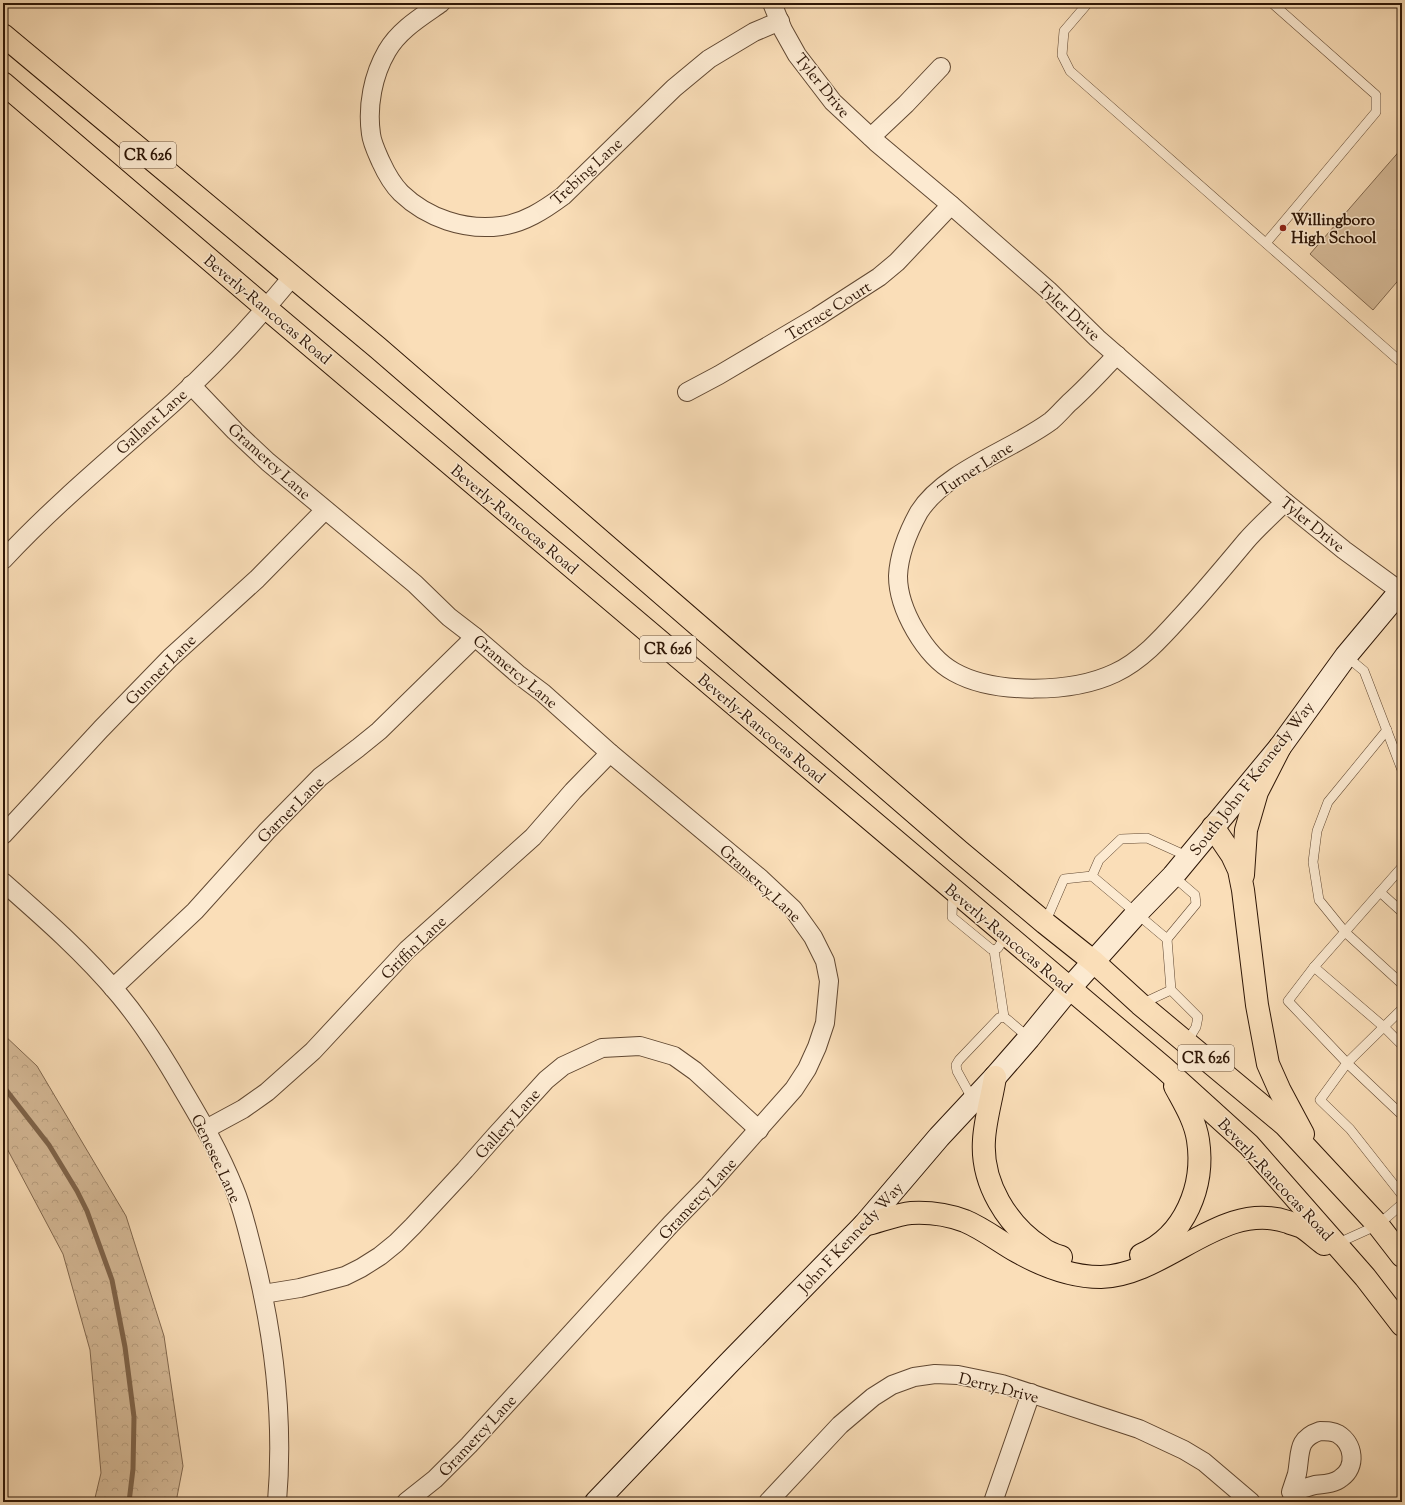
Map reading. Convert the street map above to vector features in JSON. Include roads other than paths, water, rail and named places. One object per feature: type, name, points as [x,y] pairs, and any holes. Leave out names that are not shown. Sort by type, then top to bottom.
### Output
[{"type":"main road","name":"CR 626","points":[[3,35],[391,358],[959,851],[1094,962],[1140,1004],[1285,1125],[1378,1224],[1402,1256]]},
{"type":"main road","name":"Beverly-Rancocas Road","points":[[3,83],[954,891],[1000,943],[1069,989],[1164,1068],[1248,1145],[1365,1277],[1402,1324]]},
{"type":"main road","points":[[1243,890],[1246,830],[1257,792],[1280,747]]},
{"type":"main road","points":[[1214,827],[1232,855],[1239,870],[1243,890],[1257,1005],[1268,1064],[1280,1091],[1316,1158]]},
{"type":"main road","points":[[995,1077],[984,1140],[984,1152],[990,1181],[1001,1208],[1019,1231],[1042,1249],[1070,1261],[1099,1265],[1127,1261],[1153,1250],[1174,1232],[1188,1210],[1197,1187],[1200,1162],[1198,1139],[1190,1113],[1164,1068]]},
{"type":"main road","points":[[864,1225],[910,1213],[938,1214],[965,1221],[991,1234],[1017,1251],[1044,1264],[1072,1274],[1101,1277],[1132,1272],[1162,1259],[1220,1227],[1249,1218],[1276,1218],[1302,1227],[1365,1277]]},
{"type":"street","name":"Trebing Lane","points":[[441,3],[401,33],[387,51],[378,71],[372,91],[370,112],[371,134],[383,167],[400,192],[417,206],[436,217],[458,224],[480,227],[502,226],[524,220],[544,210],[563,196],[674,88],[709,59],[754,32],[780,22]]},
{"type":"street","name":"Tyler Drive","points":[[772,3],[797,55],[833,102],[871,137],[1048,290],[1097,338],[1285,502],[1344,550],[1401,590]]},
{"type":"street","points":[[871,137],[906,104],[941,66]]},
{"type":"street","name":"Terrace Court","points":[[687,392],[744,361],[824,314],[873,282],[897,262],[951,205]]},
{"type":"street","name":"Gallant Lane","points":[[3,560],[38,524],[217,361],[266,308],[293,276]]},
{"type":"street","name":"Turner Lane","points":[[1117,355],[1051,421],[950,481],[933,495],[920,512],[902,546],[898,577],[902,599],[910,620],[921,640],[935,657],[953,672],[974,681],[997,687],[1044,688],[1093,681],[1116,673],[1138,659],[1156,642],[1206,588],[1249,538],[1285,502]]},
{"type":"street","name":"Gramercy Lane","points":[[191,386],[250,446],[415,584],[449,617],[543,693],[610,753],[732,855],[793,909],[813,937],[824,961],[829,981],[825,1023],[817,1047],[807,1069],[794,1089],[759,1130],[469,1445],[435,1479],[406,1502]]},
{"type":"street","name":"Gunner Lane","points":[[3,835],[170,658],[257,578],[325,510]]},
{"type":"street","name":"South John F Kennedy Way","points":[[1094,962],[1137,913],[1189,858],[1280,747],[1346,656],[1401,590]]},
{"type":"street","name":"Garner Lane","points":[[112,988],[195,911],[267,831],[320,777],[379,731],[475,637]]},
{"type":"street","name":"Griffin Lane","points":[[206,1129],[243,1109],[267,1092],[313,1051],[407,950],[533,837],[573,791],[610,753]]},
{"type":"street","name":"Genesee Lane","points":[[3,882],[59,932],[112,988],[154,1040],[206,1129],[234,1188],[263,1294],[272,1350],[278,1403],[279,1429],[277,1502]]},
{"type":"street","name":"John F Kennedy Way","points":[[605,1499],[717,1375],[864,1225],[939,1137],[995,1077],[1069,989],[1094,962]]},
{"type":"street","name":"Gallery Lane","points":[[263,1294],[300,1288],[345,1276],[380,1256],[413,1226],[546,1080],[563,1066],[602,1048],[640,1046],[674,1056],[695,1070],[759,1130]]},
{"type":"street","name":"Derry Drive","points":[[768,1502],[840,1426],[873,1397],[892,1385],[914,1377],[935,1374],[958,1375],[1002,1384],[1139,1429],[1204,1462],[1251,1502]]},
{"type":"street","points":[[993,1502],[1031,1393]]},
{"type":"lane","points":[[1088,3],[1064,31],[1062,55],[1070,71],[1402,363]]},
{"type":"lane","points":[[1266,243],[1376,112],[1376,95],[1272,3]]},
{"type":"lane","points":[[1346,656],[1364,671],[1402,770]]},
{"type":"lane","points":[[1387,730],[1328,802],[1317,831],[1313,862],[1319,900],[1345,932],[1402,984]]},
{"type":"lane","points":[[1092,876],[1099,860],[1121,839],[1147,838],[1189,858]]},
{"type":"lane","points":[[1402,867],[1314,967],[1288,1002],[1347,1063],[1402,1115]]},
{"type":"lane","points":[[1045,923],[1064,879],[1092,876],[1167,939]]},
{"type":"lane","points":[[1173,876],[1195,895],[1196,904],[1167,939],[1171,990],[1198,1017],[1196,1027],[1187,1042]]},
{"type":"lane","points":[[1380,892],[1402,912]]},
{"type":"lane","points":[[1000,943],[1004,1017],[1029,1038]]},
{"type":"lane","points":[[1314,967],[1384,1027],[1402,1045]]},
{"type":"lane","points":[[1140,1004],[1171,990]]},
{"type":"lane","points":[[1402,1009],[1347,1063],[1320,1100],[1350,1129],[1402,1195]]},
{"type":"lane","points":[[973,1100],[957,1071],[956,1066],[959,1060],[999,1018],[1004,1017]]},
{"type":"lane","points":[[1336,1244],[1378,1224],[1402,1204]]},
{"type":"waterway","points":[[3,1086],[49,1145],[77,1191],[87,1211],[112,1280],[125,1347],[134,1417],[133,1469],[129,1502]]},
{"type":"place","name":"Willingboro High School","points":[[1283,228]]}]
